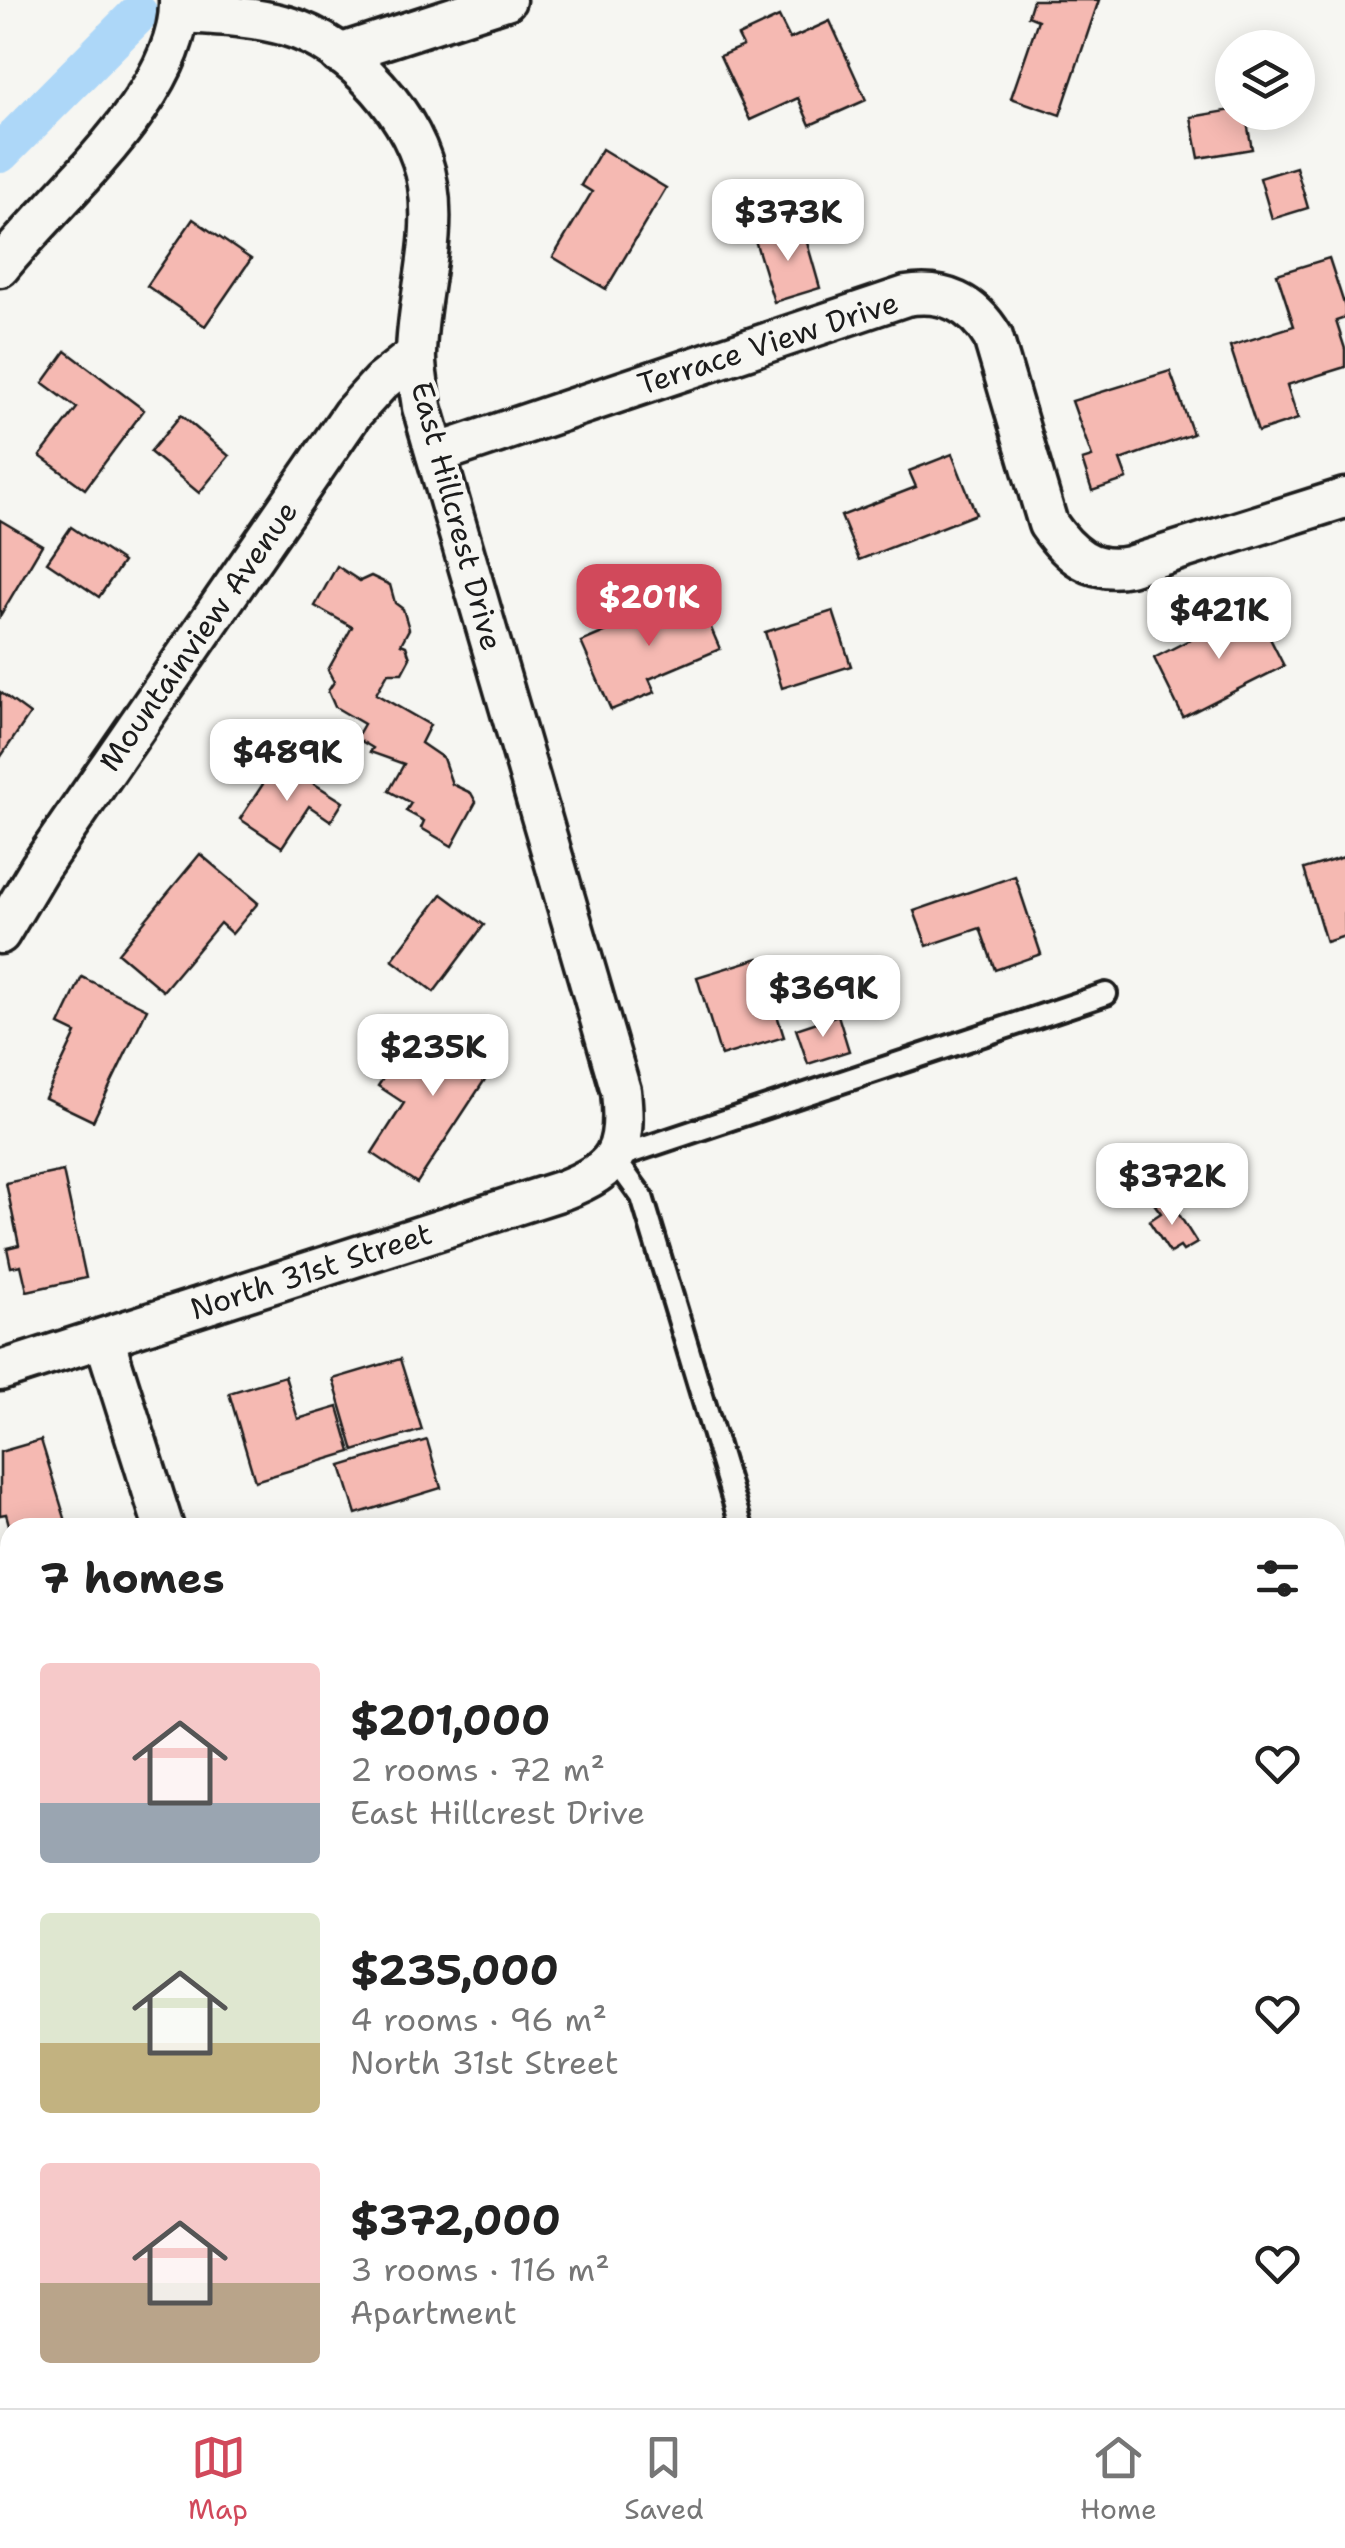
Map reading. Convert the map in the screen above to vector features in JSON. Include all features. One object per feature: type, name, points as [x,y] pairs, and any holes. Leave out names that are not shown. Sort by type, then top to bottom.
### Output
[{"type":"street","points":[[339,54],[506,0]]},
{"type":"street","points":[[0,267],[142,106],[167,64],[179,7]]},
{"type":"street","name":"East Hillcrest Drive","points":[[179,7],[248,9],[290,27],[339,54],[377,87],[408,129],[428,184],[429,238],[416,356],[422,407],[621,1091],[622,1140],[614,1158]]},
{"type":"street","name":"Terrace View Drive","points":[[436,454],[906,296],[926,293],[954,300],[981,317],[993,336],[1048,524],[1061,543],[1094,568],[1130,566],[1345,498]]},
{"type":"street","name":"Mountainview Avenue","points":[[0,934],[50,852],[352,414],[381,382],[416,356]]},
{"type":"street","name":"North 31st Street","points":[[0,1371],[563,1190],[588,1180],[614,1158]]},
{"type":"street","points":[[104,1338],[161,1518]]},
{"type":"lane","points":[[739,1518],[642,1197],[614,1158],[1106,994]]},
{"type":"building","points":[[1033,0],[1099,0],[1060,115],[1011,98],[1038,20],[1028,16]]},
{"type":"building","points":[[779,17],[790,39],[830,21],[866,100],[810,125],[798,98],[750,120],[720,56],[743,46],[738,36]]},
{"type":"building","points":[[1215,113],[1215,130],[1248,130],[1252,149],[1199,158],[1191,117]]},
{"type":"building","points":[[602,149],[666,188],[606,289],[553,257],[592,192],[581,185]]},
{"type":"building","points":[[1296,167],[1308,208],[1272,219],[1260,178]]},
{"type":"building","points":[[193,219],[251,259],[205,326],[147,286]]},
{"type":"building","points":[[802,225],[820,288],[774,302],[755,240]]},
{"type":"building","points":[[1329,258],[1345,307],[1345,318],[1336,321],[1345,349],[1345,367],[1287,385],[1298,419],[1258,432],[1230,346],[1294,326],[1277,274]]},
{"type":"building","points":[[66,351],[144,410],[85,489],[40,456],[77,408],[43,383]]},
{"type":"building","points":[[1170,371],[1193,434],[1120,460],[1127,479],[1092,491],[1082,460],[1092,457],[1072,401]]},
{"type":"building","points":[[181,415],[229,456],[199,493],[150,452]]},
{"type":"building","points":[[952,454],[976,514],[859,560],[841,516],[916,487],[909,471]]},
{"type":"building","points":[[0,520],[42,545],[0,616]]},
{"type":"building","points":[[71,527],[123,562],[99,597],[47,562]]},
{"type":"building","points":[[337,566],[360,581],[371,576],[390,585],[395,603],[403,609],[409,629],[401,644],[406,646],[410,658],[402,673],[388,673],[376,694],[430,725],[421,743],[443,758],[452,784],[471,793],[476,802],[452,846],[421,828],[424,821],[406,811],[411,803],[389,791],[404,764],[370,752],[373,748],[356,738],[364,724],[335,707],[328,691],[334,682],[328,670],[352,627],[315,606]]},
{"type":"building","points":[[696,593],[720,649],[649,679],[655,692],[611,710],[581,642]]},
{"type":"building","points":[[1254,607],[1284,666],[1183,717],[1154,658]]},
{"type":"building","points":[[833,611],[851,666],[782,688],[765,632]]},
{"type":"building","points":[[0,692],[30,714],[0,758]]},
{"type":"building","points":[[278,761],[343,802],[331,821],[309,806],[282,847],[240,819]]},
{"type":"building","points":[[200,854],[258,903],[232,934],[220,923],[163,991],[118,953]]},
{"type":"building","points":[[1344,857],[1345,936],[1326,942],[1304,869]]},
{"type":"building","points":[[1015,876],[1041,954],[995,970],[980,928],[927,946],[914,911]]},
{"type":"building","points":[[442,894],[484,925],[434,992],[392,960]]},
{"type":"building","points":[[759,958],[784,1037],[721,1056],[697,977]]},
{"type":"building","points":[[82,977],[147,1009],[93,1121],[45,1098],[76,1033],[59,1025]]},
{"type":"building","points":[[838,1015],[849,1051],[808,1064],[796,1029]]},
{"type":"building","points":[[455,1021],[503,1052],[417,1183],[372,1153],[404,1103],[378,1086],[399,1054],[424,1070]]},
{"type":"building","points":[[63,1171],[86,1278],[27,1291],[21,1265],[11,1267],[7,1248],[19,1245],[6,1183]]},
{"type":"building","points":[[1168,1197],[1197,1243],[1183,1251],[1180,1247],[1170,1253],[1149,1221],[1161,1213],[1155,1205]]},
{"type":"building","points":[[400,1359],[422,1430],[354,1451],[333,1379]]},
{"type":"building","points":[[285,1376],[298,1419],[338,1407],[351,1452],[255,1481],[229,1393]]},
{"type":"building","points":[[41,1440],[65,1518],[0,1515],[0,1452]]},
{"type":"building","points":[[427,1440],[441,1488],[356,1514],[341,1466]]},
{"type":"waterway","points":[[0,153],[138,14]]}]
